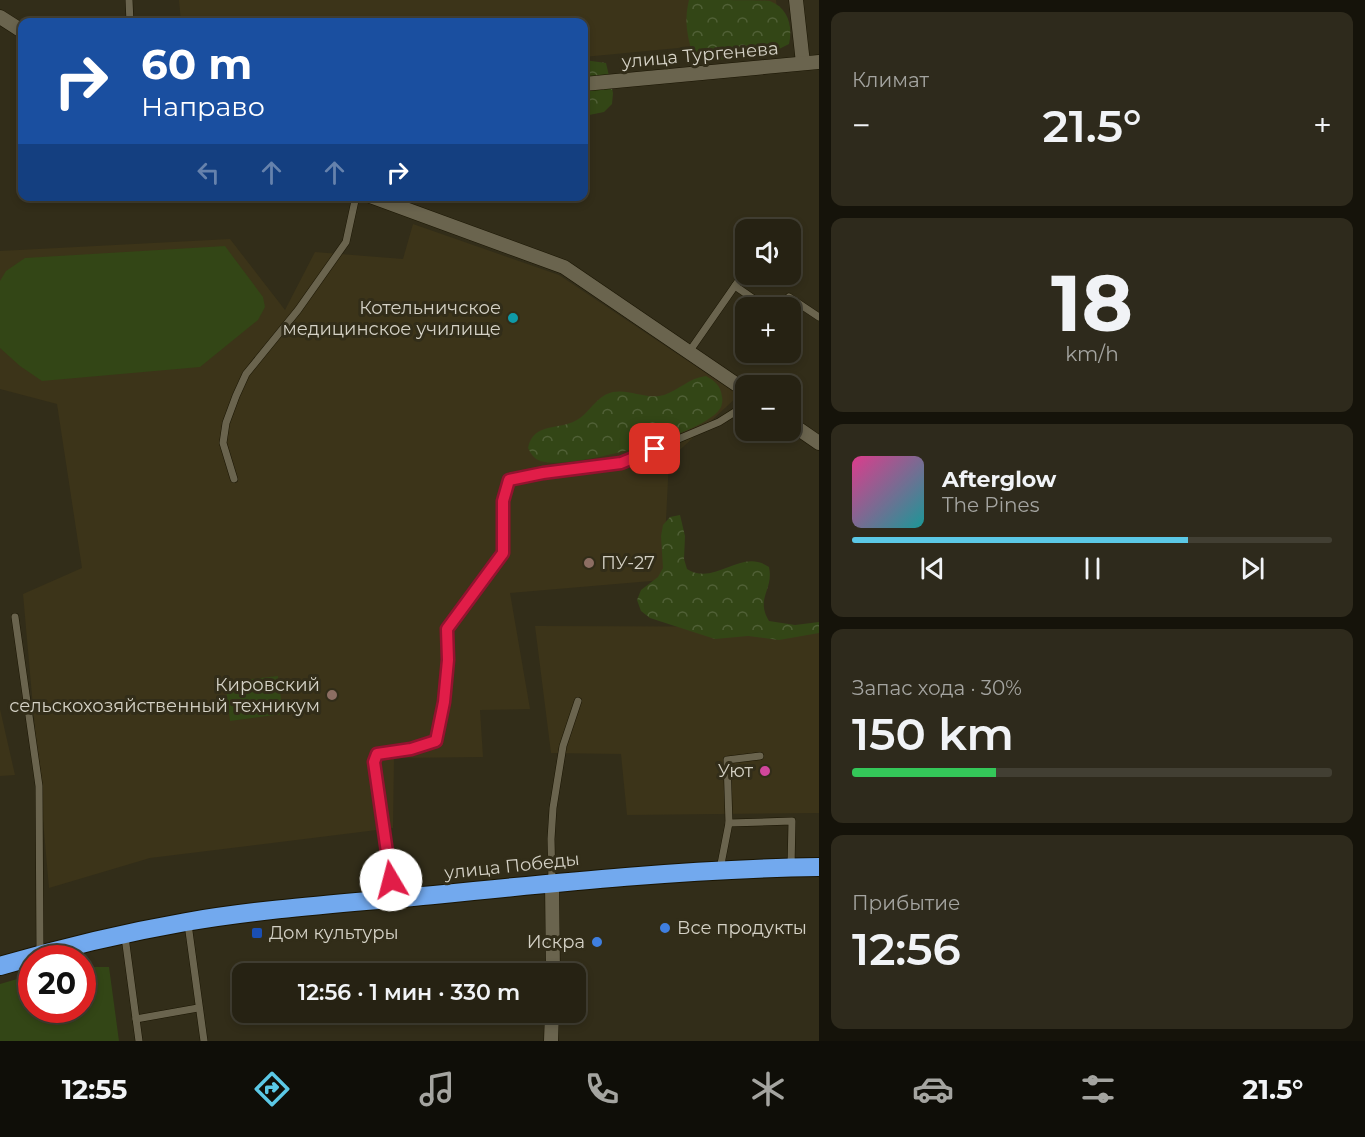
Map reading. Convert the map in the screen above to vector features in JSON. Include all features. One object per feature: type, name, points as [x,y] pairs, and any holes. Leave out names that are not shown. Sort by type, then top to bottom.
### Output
[{"type":"highway","name":"улица Победы","points":[[76,945],[124,933],[187,922],[552,882],[819,867]]},
{"type":"highway","name":"улица Победы","points":[[0,966],[18,961]]},
{"type":"street","points":[[796,0],[803,63]]},
{"type":"street","points":[[0,17],[18,29]]},
{"type":"street","name":"улица Тургенева","points":[[588,84],[819,62]]},
{"type":"street","points":[[384,201],[564,267],[735,383]]},
{"type":"street","points":[[801,431],[819,443]]},
{"type":"street","points":[[552,882],[553,963]]},
{"type":"street","points":[[551,1041],[552,1023]]},
{"type":"lane","points":[[129,0],[130,18]]},
{"type":"lane","points":[[234,479],[223,444],[226,423],[236,396],[246,374],[297,310],[346,242],[355,201]]},
{"type":"lane","points":[[690,352],[735,286],[751,297]]},
{"type":"lane","points":[[801,305],[819,317]]},
{"type":"lane","points":[[395,899],[374,762],[377,754],[411,749],[436,741],[444,702],[448,660],[447,629],[503,553],[503,501],[509,480],[543,473],[621,463],[719,422],[735,412]]},
{"type":"lane","points":[[15,617],[39,786],[40,945]]},
{"type":"lane","points":[[552,882],[553,808],[563,746],[578,701]]},
{"type":"lane","points":[[720,871],[729,823],[727,760],[760,756]]},
{"type":"lane","points":[[729,823],[792,820],[791,867]]},
{"type":"lane","points":[[187,922],[204,1041]]},
{"type":"lane","points":[[124,933],[139,1041]]},
{"type":"lane","points":[[136,1019],[198,1008]]},
{"type":"shaded area","points":[[179,0],[776,0],[781,38],[588,57],[588,18],[181,18]]},
{"type":"shaded area","points":[[413,224],[559,275],[735,392],[735,399],[669,460],[663,580],[510,593],[530,709],[480,710],[483,757],[394,758],[393,828],[150,858],[49,888],[23,594],[82,568],[57,404],[0,389],[0,251],[230,239],[285,310],[315,252],[403,259]]},
{"type":"shaded area","points":[[535,626],[819,627],[819,813],[627,815],[621,754],[551,753]]},
{"type":"shaded area","points":[[0,709],[15,775],[0,776]]},
{"type":"green space","points":[[689,0],[770,1],[781,8],[788,18],[789,44],[779,49],[714,61],[703,60],[693,55],[689,41],[686,21]]},
{"type":"green space","points":[[588,61],[606,63],[613,93],[612,104],[604,112],[588,115]]},
{"type":"green space","points":[[225,246],[263,297],[265,307],[258,320],[200,367],[42,381],[0,348],[0,281],[6,271],[25,258]]},
{"type":"green space","points":[[706,376],[719,387],[722,405],[708,420],[689,430],[637,448],[561,463],[539,461],[528,448],[536,433],[573,422],[608,394],[619,391],[664,395],[694,379]]},
{"type":"green space","points":[[680,515],[685,536],[684,559],[687,569],[697,573],[708,573],[748,561],[759,562],[769,567],[770,575],[764,606],[769,621],[795,625],[819,622],[819,633],[779,640],[748,636],[715,639],[650,618],[641,611],[637,600],[641,590],[658,577],[663,568],[661,536],[663,525],[670,517]]},
{"type":"green space","points":[[278,676],[283,714],[230,721],[225,682]]},
{"type":"green space","points":[[96,967],[109,967],[119,1041],[0,1041],[0,984],[18,979],[18,1023],[96,1023]]},
{"type":"place","name":"Котельничское медицинское училище","points":[[513,318]]},
{"type":"place","name":"ПУ-27","points":[[589,563]]},
{"type":"place","name":"Кировский сельскохозяйственный техникум","points":[[332,695]]},
{"type":"place","name":"Уют","points":[[765,771]]},
{"type":"place","name":"Все продукты","points":[[665,928]]},
{"type":"place","name":"Дом культуры","points":[[257,933]]},
{"type":"place","name":"Искра","points":[[597,942]]},
{"type":"route","points":[[391,880],[374,762],[377,754],[411,749],[436,741],[444,702],[448,660],[447,629],[503,553],[503,501],[509,480],[543,473],[621,463],[655,449]]}]
